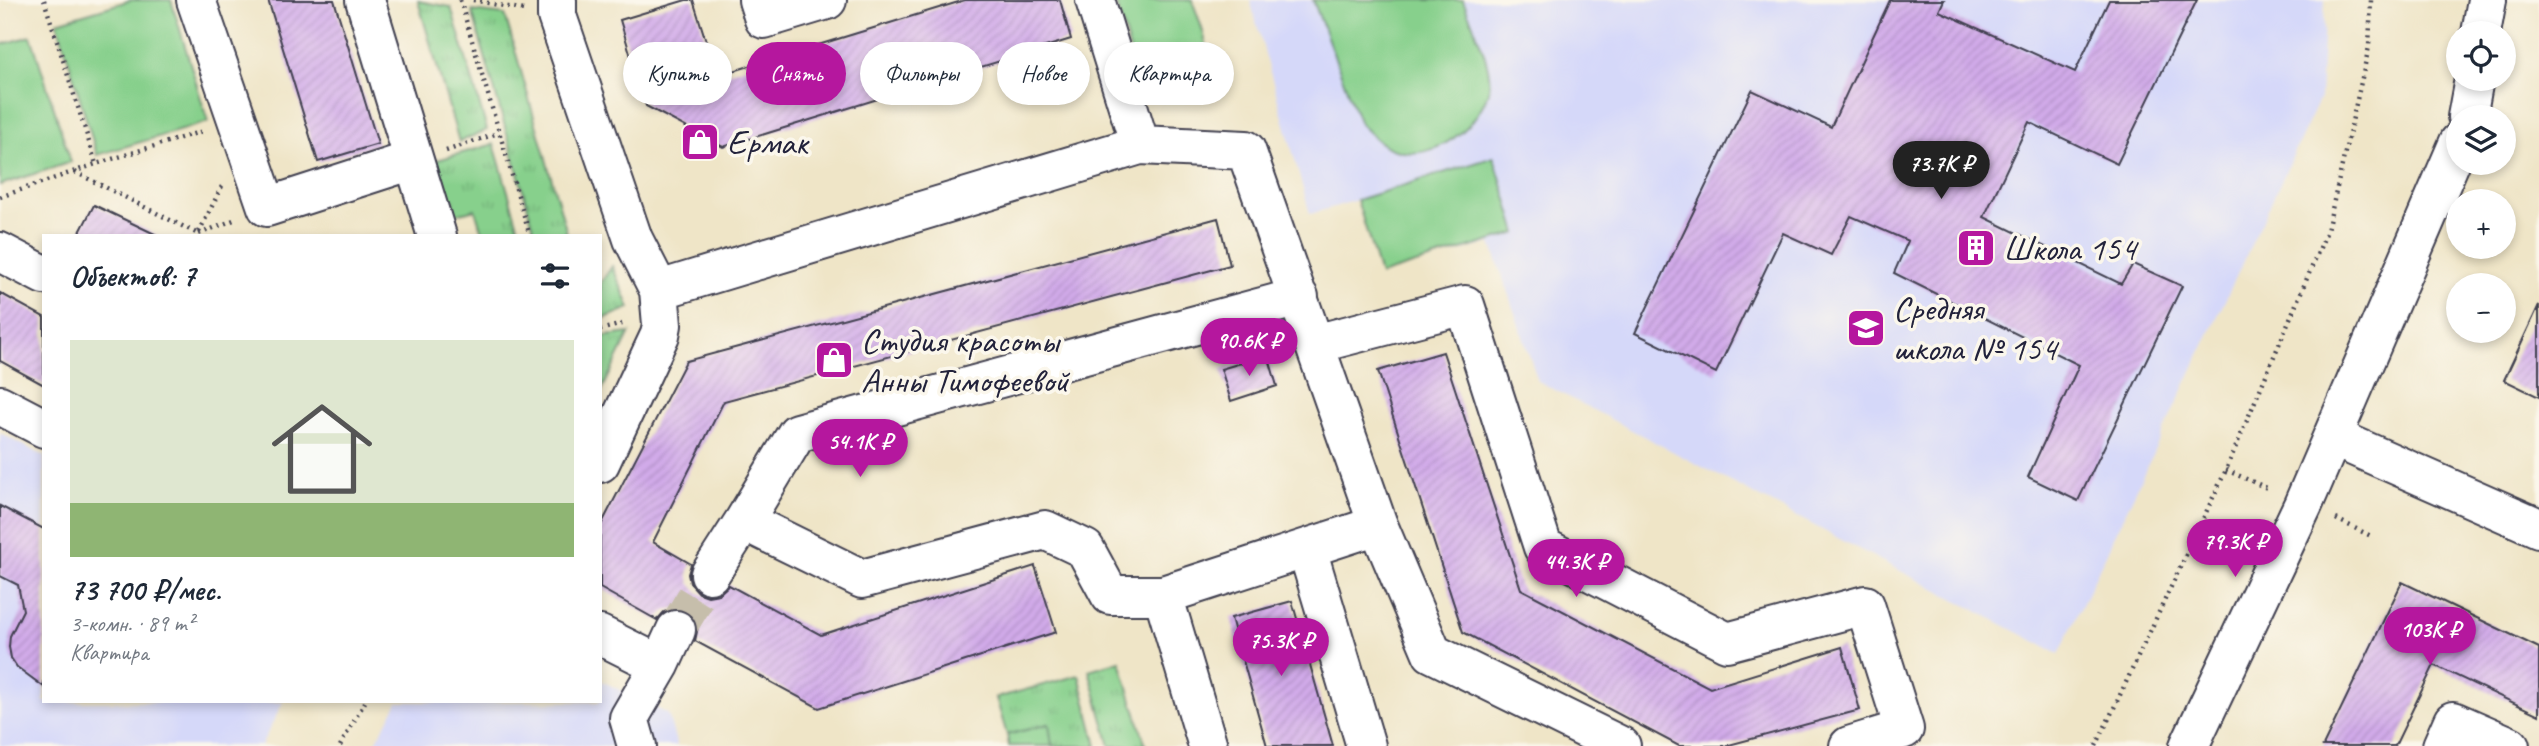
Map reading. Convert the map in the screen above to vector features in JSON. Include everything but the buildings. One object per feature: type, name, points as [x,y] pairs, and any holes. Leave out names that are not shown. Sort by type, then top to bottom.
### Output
[{"type":"street","points":[[196,0],[273,222],[426,156]]},
{"type":"street","points":[[365,0],[426,156],[437,234]]},
{"type":"street","points":[[557,0],[557,16],[633,239],[659,290],[662,325],[660,335],[602,459]]},
{"type":"street","points":[[758,0],[764,19],[827,0]]},
{"type":"street","points":[[1096,0],[1140,145]]},
{"type":"street","points":[[2483,21],[2487,0]]},
{"type":"street","points":[[659,290],[1140,145],[1245,150],[1378,525],[1432,653],[1621,746]]},
{"type":"street","points":[[2189,746],[2333,437],[2446,172]]},
{"type":"street","points":[[0,252],[42,274]]},
{"type":"street","points":[[710,574],[797,433],[1298,297]]},
{"type":"street","points":[[1315,344],[1465,305],[1543,547],[1727,642],[1865,605],[1906,738],[1849,746]]},
{"type":"street","points":[[0,405],[42,427]]},
{"type":"street","points":[[2333,437],[2539,528]]},
{"type":"street","points":[[744,520],[862,579],[1045,530],[1085,549],[1110,596],[1163,595],[1378,525]]},
{"type":"street","points":[[1307,549],[1366,746]]},
{"type":"street","points":[[1163,595],[1208,746]]},
{"type":"street","points":[[637,746],[629,718],[676,631]]},
{"type":"street","points":[[602,636],[660,665]]},
{"type":"street","points":[[2442,746],[2453,721],[2510,746]]},
{"type":"path","points":[[44,0],[96,164]]},
{"type":"path","points":[[460,0],[529,234]]},
{"type":"path","points":[[473,0],[515,8]]},
{"type":"path","points":[[2096,746],[2226,470],[2327,231],[2369,47],[2371,0]]},
{"type":"path","points":[[0,197],[96,164],[241,131]]},
{"type":"path","points":[[75,172],[198,234],[241,131]]},
{"type":"path","points":[[426,156],[498,133]]},
{"type":"path","points":[[602,329],[630,321]]},
{"type":"path","points":[[2226,470],[2267,488]]},
{"type":"path","points":[[2336,519],[2371,536]]},
{"type":"path","points":[[341,746],[364,703]]},
{"type":"shaded area","name":"Средняя школа № 154","points":[[1250,0],[2325,0],[2320,98],[2059,654],[1538,381],[1491,243],[1380,275],[1357,200],[1310,214]]},
{"type":"shaded area","points":[[0,433],[42,455],[42,703],[282,703],[261,746],[0,746]]},
{"type":"shaded area","points":[[602,681],[668,714],[677,746],[374,746],[397,703],[602,703]]},
{"type":"green space","points":[[131,0],[171,0],[208,122],[97,155],[57,22]]},
{"type":"green space","points":[[1115,0],[1192,0],[1206,42],[1128,42]]},
{"type":"green space","points":[[1313,0],[1463,0],[1488,67],[1489,88],[1476,116],[1454,138],[1425,151],[1410,153],[1381,143],[1360,124]]},
{"type":"green space","points":[[418,1],[451,7],[487,130],[459,142]]},
{"type":"green space","points":[[472,11],[505,15],[567,233],[535,234]]},
{"type":"green space","points":[[31,36],[71,162],[0,185],[0,45]]},
{"type":"green space","points":[[494,144],[520,234],[482,234],[475,209],[446,217],[430,162]]},
{"type":"green space","points":[[1494,157],[1517,233],[1380,275],[1357,200]]},
{"type":"green space","points":[[612,266],[630,308],[602,319],[602,281]]},
{"type":"green space","points":[[630,333],[602,390],[602,337]]},
{"type":"green space","points":[[1120,661],[1146,746],[1110,746],[1089,670]]},
{"type":"green space","points":[[1079,675],[1097,746],[1052,746],[1048,724],[1007,735],[996,698]]},
{"type":"green space","points":[[1049,724],[1052,746],[1009,746],[1007,735]]},
{"type":"tunnel","points":[[676,630],[710,574]]},
{"type":"place","name":"Ермак","points":[[700,142]]},
{"type":"place","name":"Школа 154","points":[[1976,248]]},
{"type":"place","name":"Средняя школа № 154","points":[[1866,328]]},
{"type":"place","name":"Студия красоты Анны Тимофеевой","points":[[834,360]]}]
